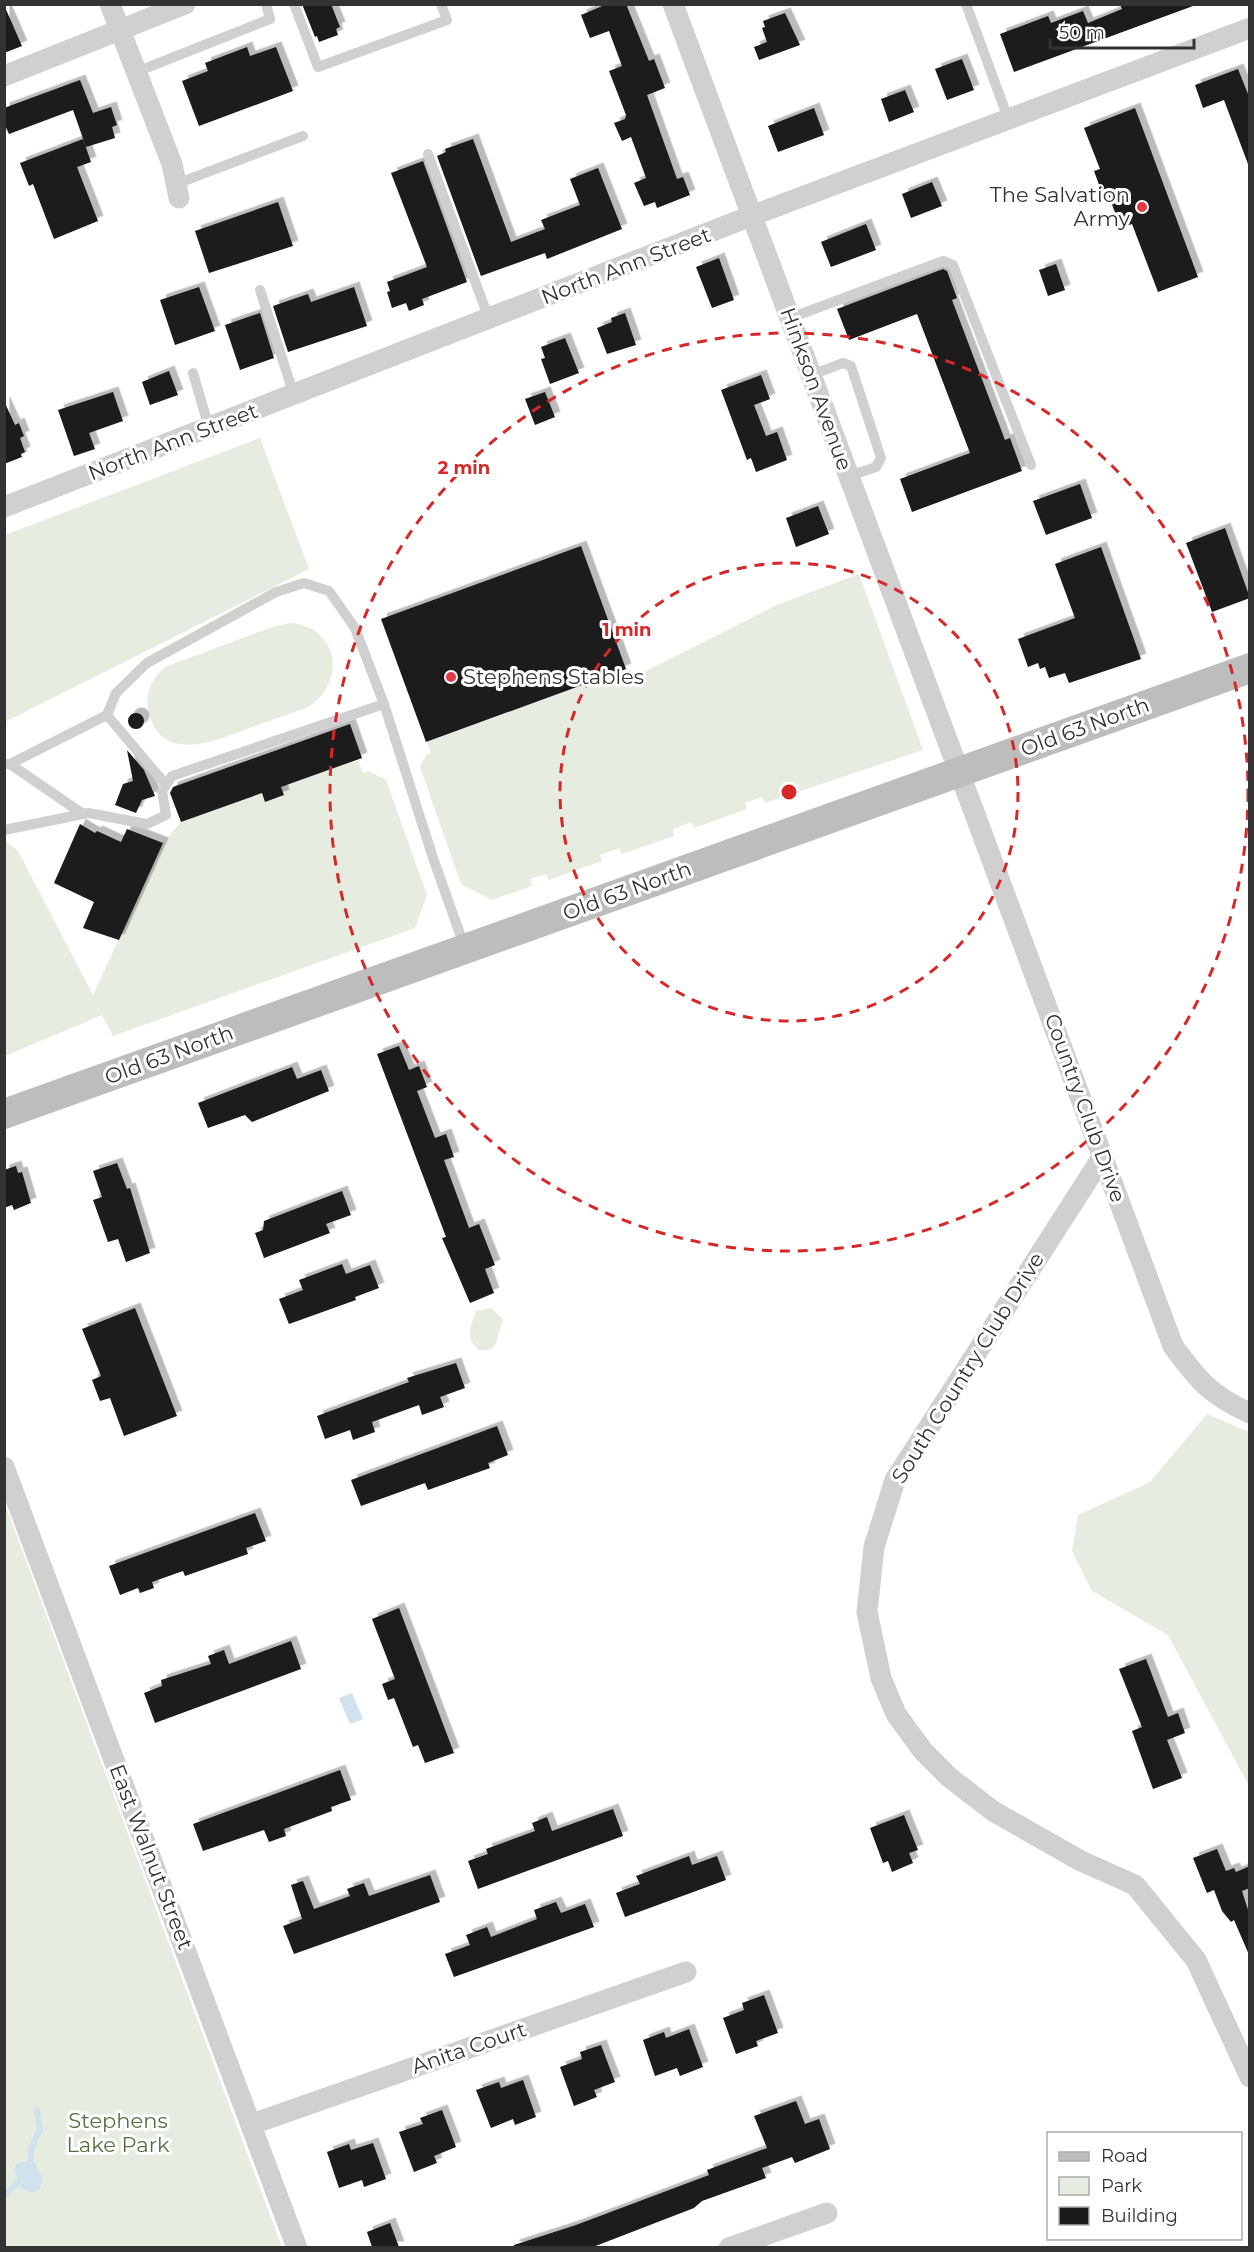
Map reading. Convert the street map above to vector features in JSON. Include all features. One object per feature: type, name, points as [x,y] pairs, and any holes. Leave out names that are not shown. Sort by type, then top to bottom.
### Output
[{"type":"main road","name":"Old 63 North","points":[[4,1114],[1249,669]]},
{"type":"street","points":[[110,4],[172,164],[178,191]]},
{"type":"street","points":[[4,76],[185,4]]},
{"type":"street","name":"Hinkson Avenue","points":[[673,4],[959,773]]},
{"type":"street","name":"North Ann Street","points":[[4,507],[751,216],[1250,28]]},
{"type":"street","name":"Country Club Drive","points":[[959,773],[1173,1346],[1194,1375],[1221,1400],[1250,1413]]},
{"type":"street","name":"South Country Club Drive","points":[[1103,1156],[895,1480],[873,1547],[867,1612],[881,1678],[896,1714],[924,1751],[949,1777],[993,1811],[1081,1861],[1135,1885],[1196,1960],[1250,2077]]},
{"type":"street","name":"East Walnut Street","points":[[4,1467],[297,2247]]},
{"type":"street","name":"Anita Court","points":[[252,2124],[686,1972]]},
{"type":"street","points":[[729,2247],[827,2213]]},
{"type":"lane","points":[[136,72],[270,19],[266,4]]},
{"type":"lane","points":[[294,4],[318,67],[447,20],[441,4]]},
{"type":"lane","points":[[966,4],[1008,118]]},
{"type":"lane","points":[[178,191],[303,136]]},
{"type":"lane","points":[[428,154],[489,319]]},
{"type":"lane","points":[[790,318],[943,261],[953,266],[1031,465]]},
{"type":"lane","points":[[260,290],[294,395]]},
{"type":"lane","points":[[811,375],[843,363],[851,366],[881,459],[876,467],[849,476]]},
{"type":"lane","points":[[193,373],[209,428]]},
{"type":"lane","points":[[7,764],[107,715],[116,693],[147,663],[276,592],[304,583],[329,591],[356,628],[384,704],[434,861],[465,949]]},
{"type":"lane","points":[[4,830],[83,814],[147,824],[166,815],[162,791],[172,776],[384,704]]},
{"type":"lane","points":[[107,715],[166,785]]},
{"type":"lane","points":[[7,764],[83,814]]},
{"type":"green space","points":[[260,438],[309,569],[5,722],[5,535]]},
{"type":"green space","points":[[859,574],[923,750],[765,803],[762,797],[745,803],[747,809],[694,828],[691,822],[673,829],[674,836],[622,854],[619,848],[600,855],[602,861],[549,880],[546,874],[530,879],[532,886],[492,900],[461,884],[420,767],[426,755],[431,753],[427,742],[626,669],[630,679],[779,604]]},
{"type":"green space","points":[[290,623],[306,627],[319,634],[328,645],[332,657],[329,684],[308,707],[205,743],[177,744],[165,739],[156,729],[149,713],[147,700],[152,682],[165,667],[272,627]]},
{"type":"green space","points":[[358,760],[363,773],[369,771],[386,780],[427,895],[415,928],[113,1036],[102,1015],[5,1056],[4,839],[18,851],[93,995],[163,843],[181,822],[262,793],[265,802],[284,795],[281,787]]},
{"type":"green space","points":[[491,1308],[503,1319],[496,1343],[491,1350],[478,1350],[471,1340],[471,1327],[476,1311]]},
{"type":"green space","points":[[1207,1414],[1249,1432],[1249,1786],[1168,1635],[1092,1591],[1072,1551],[1078,1515],[1150,1482]]},
{"type":"green space","name":"Stephens Lake Park","points":[[5,1504],[282,2247],[5,2247]]},
{"type":"water","points":[[352,1693],[363,1719],[350,1724],[339,1698]]},
{"type":"water","points":[[34,2162],[43,2179],[40,2189],[32,2193],[20,2187],[14,2170],[16,2164]]},
{"type":"building","points":[[302,4],[331,4],[340,27],[336,29],[338,35],[319,42]]},
{"type":"building","points":[[607,4],[626,4],[649,61],[654,59],[665,88],[647,95],[677,179],[683,177],[690,195],[657,208],[655,202],[644,206],[634,183],[646,178],[645,175],[631,137],[622,141],[614,123],[625,119],[626,115],[609,71],[622,66],[609,31],[590,38],[581,15]]},
{"type":"building","points":[[1120,4],[1193,6],[1014,72],[1000,34],[1048,16],[1051,23],[1083,11],[1088,23],[1122,9]]},
{"type":"building","points":[[4,5],[22,46],[4,53]]},
{"type":"building","points":[[785,13],[800,45],[759,60],[754,47],[767,42],[762,28],[765,27],[763,21]]},
{"type":"building","points":[[247,47],[250,56],[276,47],[293,91],[199,126],[182,81],[208,71],[205,63]]},
{"type":"building","points":[[962,59],[974,90],[947,100],[935,69]]},
{"type":"building","points":[[1238,69],[1250,99],[1248,164],[1224,100],[1203,108],[1195,85]]},
{"type":"building","points":[[80,80],[93,113],[111,107],[117,125],[112,127],[115,138],[86,147],[73,110],[9,134],[4,123],[4,108]]},
{"type":"building","points":[[905,90],[914,112],[889,122],[881,99]]},
{"type":"building","points":[[814,108],[824,135],[778,152],[768,126]]},
{"type":"building","name":"The Salvation Army","points":[[1135,108],[1198,277],[1158,292],[1132,224],[1121,228],[1106,189],[1101,190],[1094,171],[1100,169],[1084,128]]},
{"type":"building","points":[[83,139],[91,162],[77,167],[98,221],[54,239],[33,184],[29,186],[20,163]]},
{"type":"building","points":[[473,139],[511,242],[545,229],[541,220],[580,205],[570,179],[598,168],[622,229],[547,259],[545,253],[481,276],[437,156],[446,152],[445,149]]},
{"type":"building","points":[[423,161],[467,282],[422,299],[424,305],[409,311],[406,303],[392,308],[387,292],[390,291],[387,282],[427,267],[391,173]]},
{"type":"building","points":[[932,182],[942,206],[911,218],[902,194]]},
{"type":"building","points":[[278,202],[293,246],[209,273],[195,231]]},
{"type":"building","points":[[866,224],[876,250],[831,267],[821,242]]},
{"type":"building","points":[[719,258],[734,300],[712,308],[696,267]]},
{"type":"building","points":[[1056,264],[1065,290],[1048,296],[1039,270]]},
{"type":"building","points":[[943,269],[947,271],[957,298],[952,300],[1005,440],[1010,438],[1022,471],[912,512],[900,479],[970,453],[917,314],[849,340],[837,309]]},
{"type":"building","points":[[199,287],[215,331],[175,345],[160,300]]},
{"type":"building","points":[[354,287],[367,326],[288,352],[273,306],[308,294],[311,302]]},
{"type":"building","points":[[260,313],[274,358],[240,370],[225,325]]},
{"type":"building","points":[[625,313],[636,345],[607,354],[597,328],[612,322],[611,318]]},
{"type":"building","points":[[565,338],[579,373],[550,384],[541,359],[545,358],[541,347]]},
{"type":"building","points":[[169,371],[178,395],[150,405],[142,382]]},
{"type":"building","points":[[761,375],[770,399],[754,405],[766,436],[777,432],[787,460],[756,472],[751,458],[747,460],[721,390]]},
{"type":"building","points":[[113,392],[123,421],[89,433],[95,449],[74,456],[58,410]]},
{"type":"building","points":[[545,392],[555,417],[535,425],[525,399]]},
{"type":"building","points":[[4,401],[15,425],[19,423],[24,436],[20,438],[25,452],[21,454],[22,457],[4,464]]},
{"type":"building","points":[[1080,484],[1092,518],[1046,535],[1033,501]]},
{"type":"building","points":[[818,506],[829,534],[796,547],[786,518]]},
{"type":"building","points":[[1225,528],[1250,598],[1212,612],[1186,543]]},
{"type":"building","points":[[581,546],[626,669],[426,742],[381,619]]},
{"type":"building","points":[[1101,547],[1141,659],[1069,683],[1065,673],[1049,678],[1045,667],[1040,669],[1038,663],[1028,667],[1018,639],[1075,618],[1055,564]]},
{"type":"building","points":[[133,713],[139,713],[144,721],[142,727],[133,729],[128,724],[128,718]]},
{"type":"building","points":[[350,724],[362,758],[281,787],[284,795],[265,802],[262,793],[181,822],[170,793],[173,787]]},
{"type":"building","points":[[127,750],[144,770],[155,796],[142,800],[136,813],[115,805],[123,784],[133,781]]},
{"type":"building","points":[[80,824],[95,833],[97,831],[121,842],[127,829],[163,843],[119,940],[83,928],[94,902],[54,883]]},
{"type":"building","points":[[399,1046],[409,1070],[419,1066],[427,1087],[417,1091],[435,1138],[446,1134],[454,1157],[444,1160],[469,1228],[479,1224],[495,1265],[485,1269],[494,1293],[470,1303],[442,1238],[446,1237],[377,1054]]},
{"type":"building","points":[[292,1067],[297,1079],[321,1070],[329,1091],[252,1122],[245,1115],[208,1128],[198,1103]]},
{"type":"building","points":[[117,1163],[127,1189],[130,1188],[150,1253],[126,1262],[118,1239],[108,1242],[93,1200],[102,1197],[93,1171]]},
{"type":"building","points":[[16,1166],[18,1173],[22,1172],[31,1203],[14,1210],[12,1205],[4,1208],[4,1170]]},
{"type":"building","points":[[342,1191],[351,1215],[326,1224],[330,1233],[264,1258],[255,1233],[263,1230],[264,1221]]},
{"type":"building","points":[[342,1264],[346,1274],[370,1265],[379,1288],[355,1297],[356,1300],[289,1324],[279,1299],[303,1290],[299,1280]]},
{"type":"building","points":[[135,1308],[177,1416],[124,1436],[110,1398],[100,1401],[92,1380],[101,1376],[82,1329]]},
{"type":"building","points":[[456,1363],[465,1388],[440,1397],[444,1407],[422,1415],[419,1405],[372,1422],[375,1432],[353,1440],[350,1430],[325,1439],[317,1416],[409,1382],[407,1378]]},
{"type":"building","points":[[497,1426],[508,1455],[488,1463],[490,1468],[428,1490],[425,1483],[361,1506],[351,1480]]},
{"type":"building","points":[[255,1513],[266,1541],[246,1548],[248,1554],[185,1576],[183,1571],[152,1582],[154,1588],[140,1593],[138,1588],[120,1595],[109,1566]]},
{"type":"building","points":[[399,1608],[454,1753],[425,1763],[418,1745],[413,1747],[394,1698],[388,1700],[382,1684],[395,1679],[372,1619]]},
{"type":"building","points":[[291,1641],[301,1669],[155,1723],[144,1693],[162,1686],[161,1680],[211,1664],[208,1656],[224,1650],[229,1664]]},
{"type":"building","points":[[1146,1659],[1168,1717],[1178,1713],[1185,1733],[1167,1740],[1182,1778],[1153,1789],[1132,1731],[1142,1727],[1119,1669]]},
{"type":"building","points":[[340,1770],[351,1800],[331,1807],[332,1811],[284,1829],[286,1836],[269,1842],[264,1830],[203,1851],[193,1824]]},
{"type":"building","points":[[613,1809],[623,1836],[478,1889],[468,1861],[488,1854],[486,1849],[535,1831],[532,1823],[547,1817],[552,1831]]},
{"type":"building","points":[[904,1815],[918,1850],[909,1853],[913,1863],[892,1872],[888,1861],[883,1863],[870,1828]]},
{"type":"building","points":[[1217,1849],[1226,1871],[1234,1868],[1236,1872],[1250,1866],[1250,1888],[1242,1891],[1250,1916],[1250,1957],[1234,1920],[1231,1922],[1222,1911],[1214,1890],[1207,1893],[1193,1858]]},
{"type":"building","points":[[689,1856],[692,1865],[717,1856],[726,1880],[625,1917],[616,1893],[640,1884],[636,1876]]},
{"type":"building","points":[[430,1875],[440,1902],[294,1954],[283,1926],[302,1919],[291,1885],[303,1881],[314,1909],[350,1896],[347,1889],[364,1883],[369,1896]]},
{"type":"building","points":[[556,1902],[561,1913],[585,1904],[594,1927],[454,1977],[445,1954],[470,1945],[466,1935],[487,1927],[491,1937],[537,1919],[534,1910]]},
{"type":"building","points":[[764,1995],[778,2033],[756,2041],[758,2046],[736,2054],[723,2018],[744,2010],[742,2003]]},
{"type":"building","points":[[689,2029],[703,2067],[680,2076],[677,2068],[655,2076],[643,2040],[664,2032],[666,2038]]},
{"type":"building","points":[[601,2045],[615,2082],[594,2090],[597,2097],[574,2106],[560,2067],[582,2059],[580,2052]]},
{"type":"building","points":[[523,2080],[536,2117],[515,2125],[513,2119],[491,2128],[476,2090],[499,2082],[501,2088]]},
{"type":"building","points":[[796,2101],[805,2124],[819,2119],[830,2149],[795,2163],[792,2157],[762,2168],[766,2178],[702,2201],[694,2208],[593,2247],[514,2247],[514,2245],[576,2225],[709,2175],[707,2170],[767,2148],[754,2116]]},
{"type":"building","points":[[442,2110],[456,2147],[434,2156],[437,2163],[414,2172],[399,2132],[423,2124],[420,2118]]},
{"type":"building","points":[[373,2143],[386,2179],[364,2187],[362,2180],[339,2188],[327,2152],[349,2144],[351,2150]]},
{"type":"building","points":[[390,2223],[399,2247],[372,2247],[367,2232]]},
{"type":"waterway","points":[[30,2167],[31,2149],[40,2130],[37,2110]]},
{"type":"waterway","points":[[4,2196],[22,2178]]},
{"type":"place","name":"The Salvation Army","points":[[1142,207]]},
{"type":"place","name":"Stephens Stables","points":[[451,677]]}]
